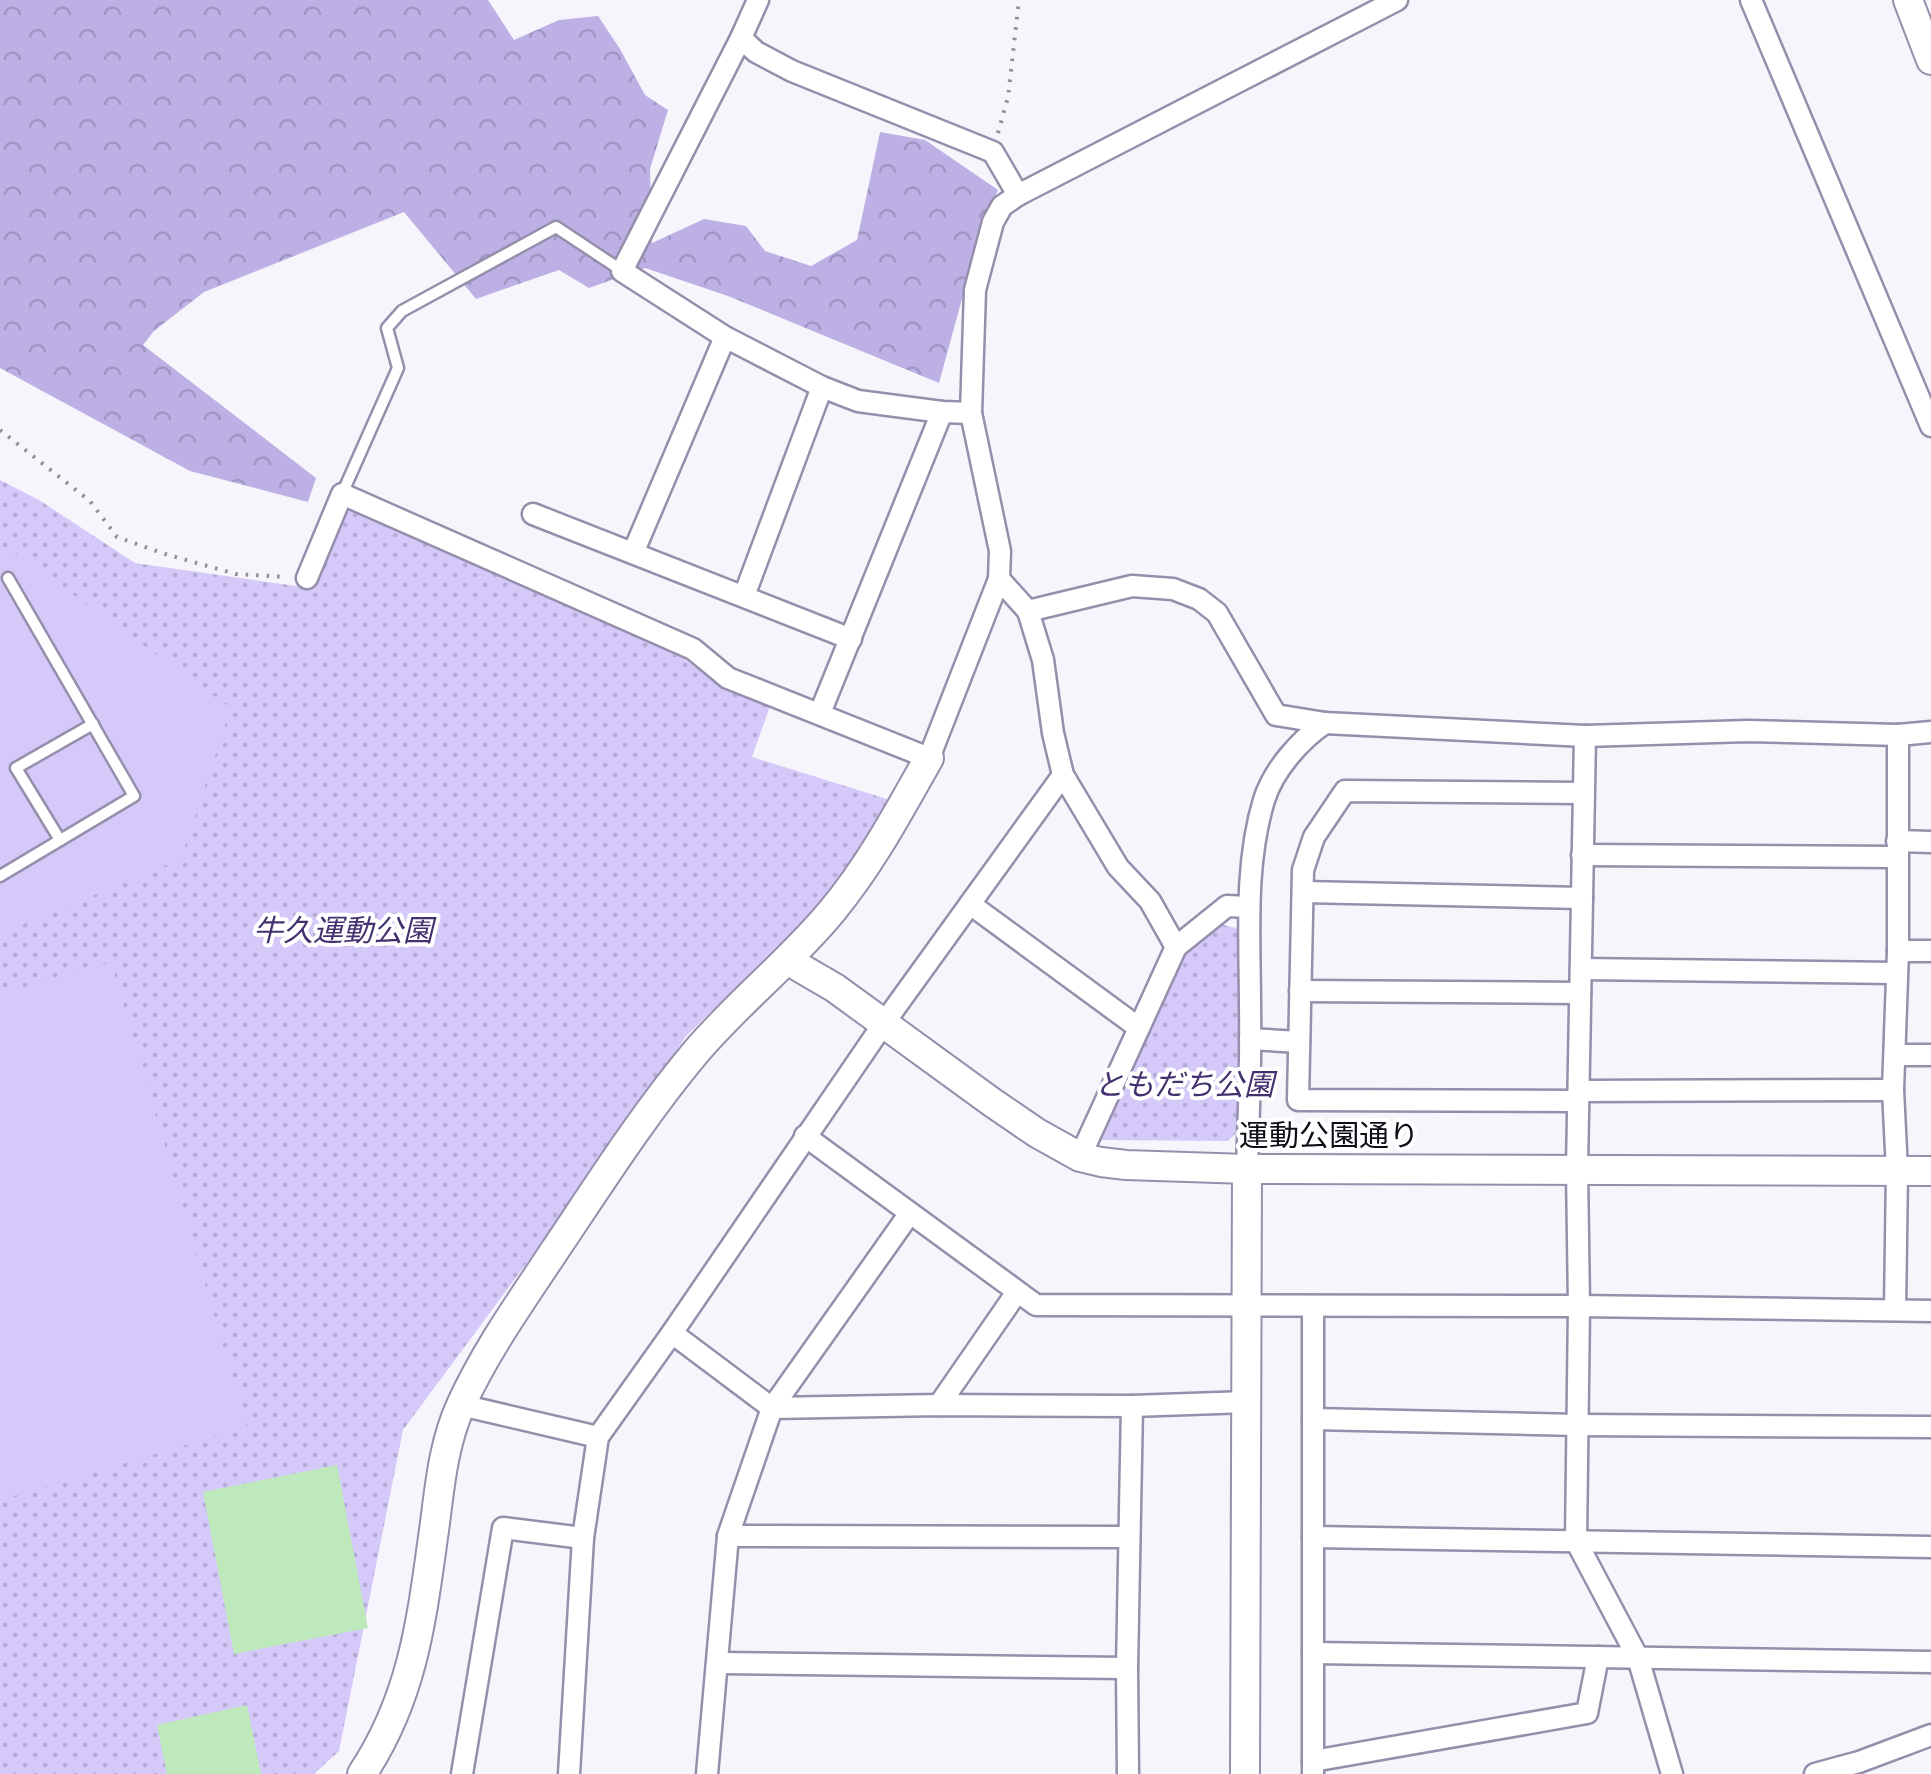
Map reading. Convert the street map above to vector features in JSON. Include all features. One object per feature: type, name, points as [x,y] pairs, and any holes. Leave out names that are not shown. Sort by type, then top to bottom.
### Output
[{"type":"street","points":[[758,0],[622,271],[726,337],[822,387],[858,401],[971,412]]},
{"type":"street","points":[[362,1774],[381,1746],[398,1709],[416,1645],[447,1443],[461,1405],[536,1278],[666,1088],[717,1028],[831,912],[867,866],[928,758],[999,579],[1000,552],[971,412],[975,290],[993,222],[1002,206],[1018,194],[1397,0]]},
{"type":"street","points":[[1751,0],[1931,426]]},
{"type":"street","points":[[1908,0],[1931,60]]},
{"type":"street","points":[[741,38],[756,52],[792,71],[993,152],[1018,194]]},
{"type":"street","points":[[633,553],[726,337]]},
{"type":"street","points":[[744,596],[822,387]]},
{"type":"street","points":[[820,713],[942,412]]},
{"type":"street","points":[[307,578],[342,494],[693,648],[728,678],[928,758]]},
{"type":"street","points":[[533,514],[851,638]]},
{"type":"street","points":[[999,579],[1028,610],[1043,660],[1053,733],[1064,775],[1118,866],[1150,901],[1176,946]]},
{"type":"street","points":[[1028,610],[1132,586],[1172,589],[1199,599],[1217,614],[1276,715],[1325,723],[1585,736],[1748,731],[1898,736],[1931,732]]},
{"type":"street","points":[[1244,1774],[1253,851],[1265,797],[1307,735],[1325,723]]},
{"type":"street","points":[[1585,736],[1577,1169],[1576,1541],[1638,1658],[1672,1774]]},
{"type":"street","points":[[1895,1310],[1898,1171],[1893,1090],[1898,951],[1898,736]]},
{"type":"street","points":[[569,1774],[583,1538],[598,1436],[884,1023],[1064,775]]},
{"type":"street","points":[[1583,793],[1344,791],[1314,837],[1303,870],[1298,1100],[1893,1090]]},
{"type":"street","points":[[1582,855],[1897,849],[1931,842]]},
{"type":"street","points":[[1302,892],[1582,898]]},
{"type":"street","points":[[970,904],[1139,1028]]},
{"type":"street","points":[[1080,1157],[1176,946],[1226,906],[1250,908]]},
{"type":"street","points":[[1898,951],[1931,951]]},
{"type":"street","name":"運動公園通り","points":[[788,960],[834,988],[993,1103],[1080,1157],[1126,1165],[1247,1168],[1931,1172]]},
{"type":"street","points":[[1581,968],[1896,973]]},
{"type":"street","points":[[1300,991],[1580,994]]},
{"type":"street","points":[[1250,1039],[1299,1042]]},
{"type":"street","points":[[1896,1055],[1931,1055]]},
{"type":"street","points":[[805,1136],[1036,1305],[1931,1310]]},
{"type":"street","points":[[707,1774],[728,1536],[772,1408],[910,1213]]},
{"type":"street","points":[[939,1404],[1017,1292]]},
{"type":"street","points":[[1313,1306],[1313,1767],[1587,1713],[1598,1657]]},
{"type":"street","points":[[672,1333],[772,1408],[1247,1402]]},
{"type":"street","points":[[461,1405],[598,1436]]},
{"type":"street","points":[[1128,1774],[1132,1406]]},
{"type":"street","points":[[1313,1419],[1931,1427]]},
{"type":"street","points":[[462,1774],[503,1528],[583,1538]]},
{"type":"street","points":[[728,1536],[1128,1538]]},
{"type":"street","points":[[1313,1536],[1931,1546]]},
{"type":"street","points":[[1313,1654],[1931,1662]]},
{"type":"street","points":[[718,1664],[1127,1668]]},
{"type":"street","points":[[1815,1774],[1931,1735]]},
{"type":"lane","points":[[342,494],[398,368],[387,328],[402,311],[556,227],[622,271]]},
{"type":"lane","points":[[0,876],[134,796],[8,578]]},
{"type":"lane","points":[[60,840],[16,768],[92,724]]},
{"type":"path","points":[[993,152],[1008,97],[1019,0]]},
{"type":"path","points":[[0,430],[90,501],[116,537],[236,574],[307,578]]},
{"type":"green space","points":[[0,0],[488,0],[514,40],[559,20],[598,16],[645,95],[668,110],[650,169],[652,243],[704,219],[746,226],[765,251],[811,266],[857,240],[880,132],[925,140],[998,190],[983,222],[939,383],[728,296],[645,268],[589,288],[559,270],[476,299],[404,212],[204,292],[154,331],[143,345],[316,478],[308,502],[190,471],[0,368]]},
{"type":"green space","name":"牛久運動公園","points":[[0,480],[39,500],[135,563],[310,588],[345,506],[674,651],[721,687],[770,706],[752,757],[890,800],[834,891],[686,1036],[597,1168],[403,1430],[339,1751],[314,1774],[0,1774]]},
{"type":"green space","points":[[8,548],[231,708],[181,859],[0,934],[0,552]]},
{"type":"green space","name":"ともだち公園","points":[[1216,923],[1240,929],[1239,1130],[1228,1141],[1098,1140],[1183,956]]},
{"type":"green space","points":[[111,962],[247,1427],[0,1500],[0,997]]},
{"type":"building","points":[[337,1465],[368,1628],[234,1654],[203,1492]]},
{"type":"building","points":[[247,1705],[261,1774],[167,1774],[157,1725]]}]
